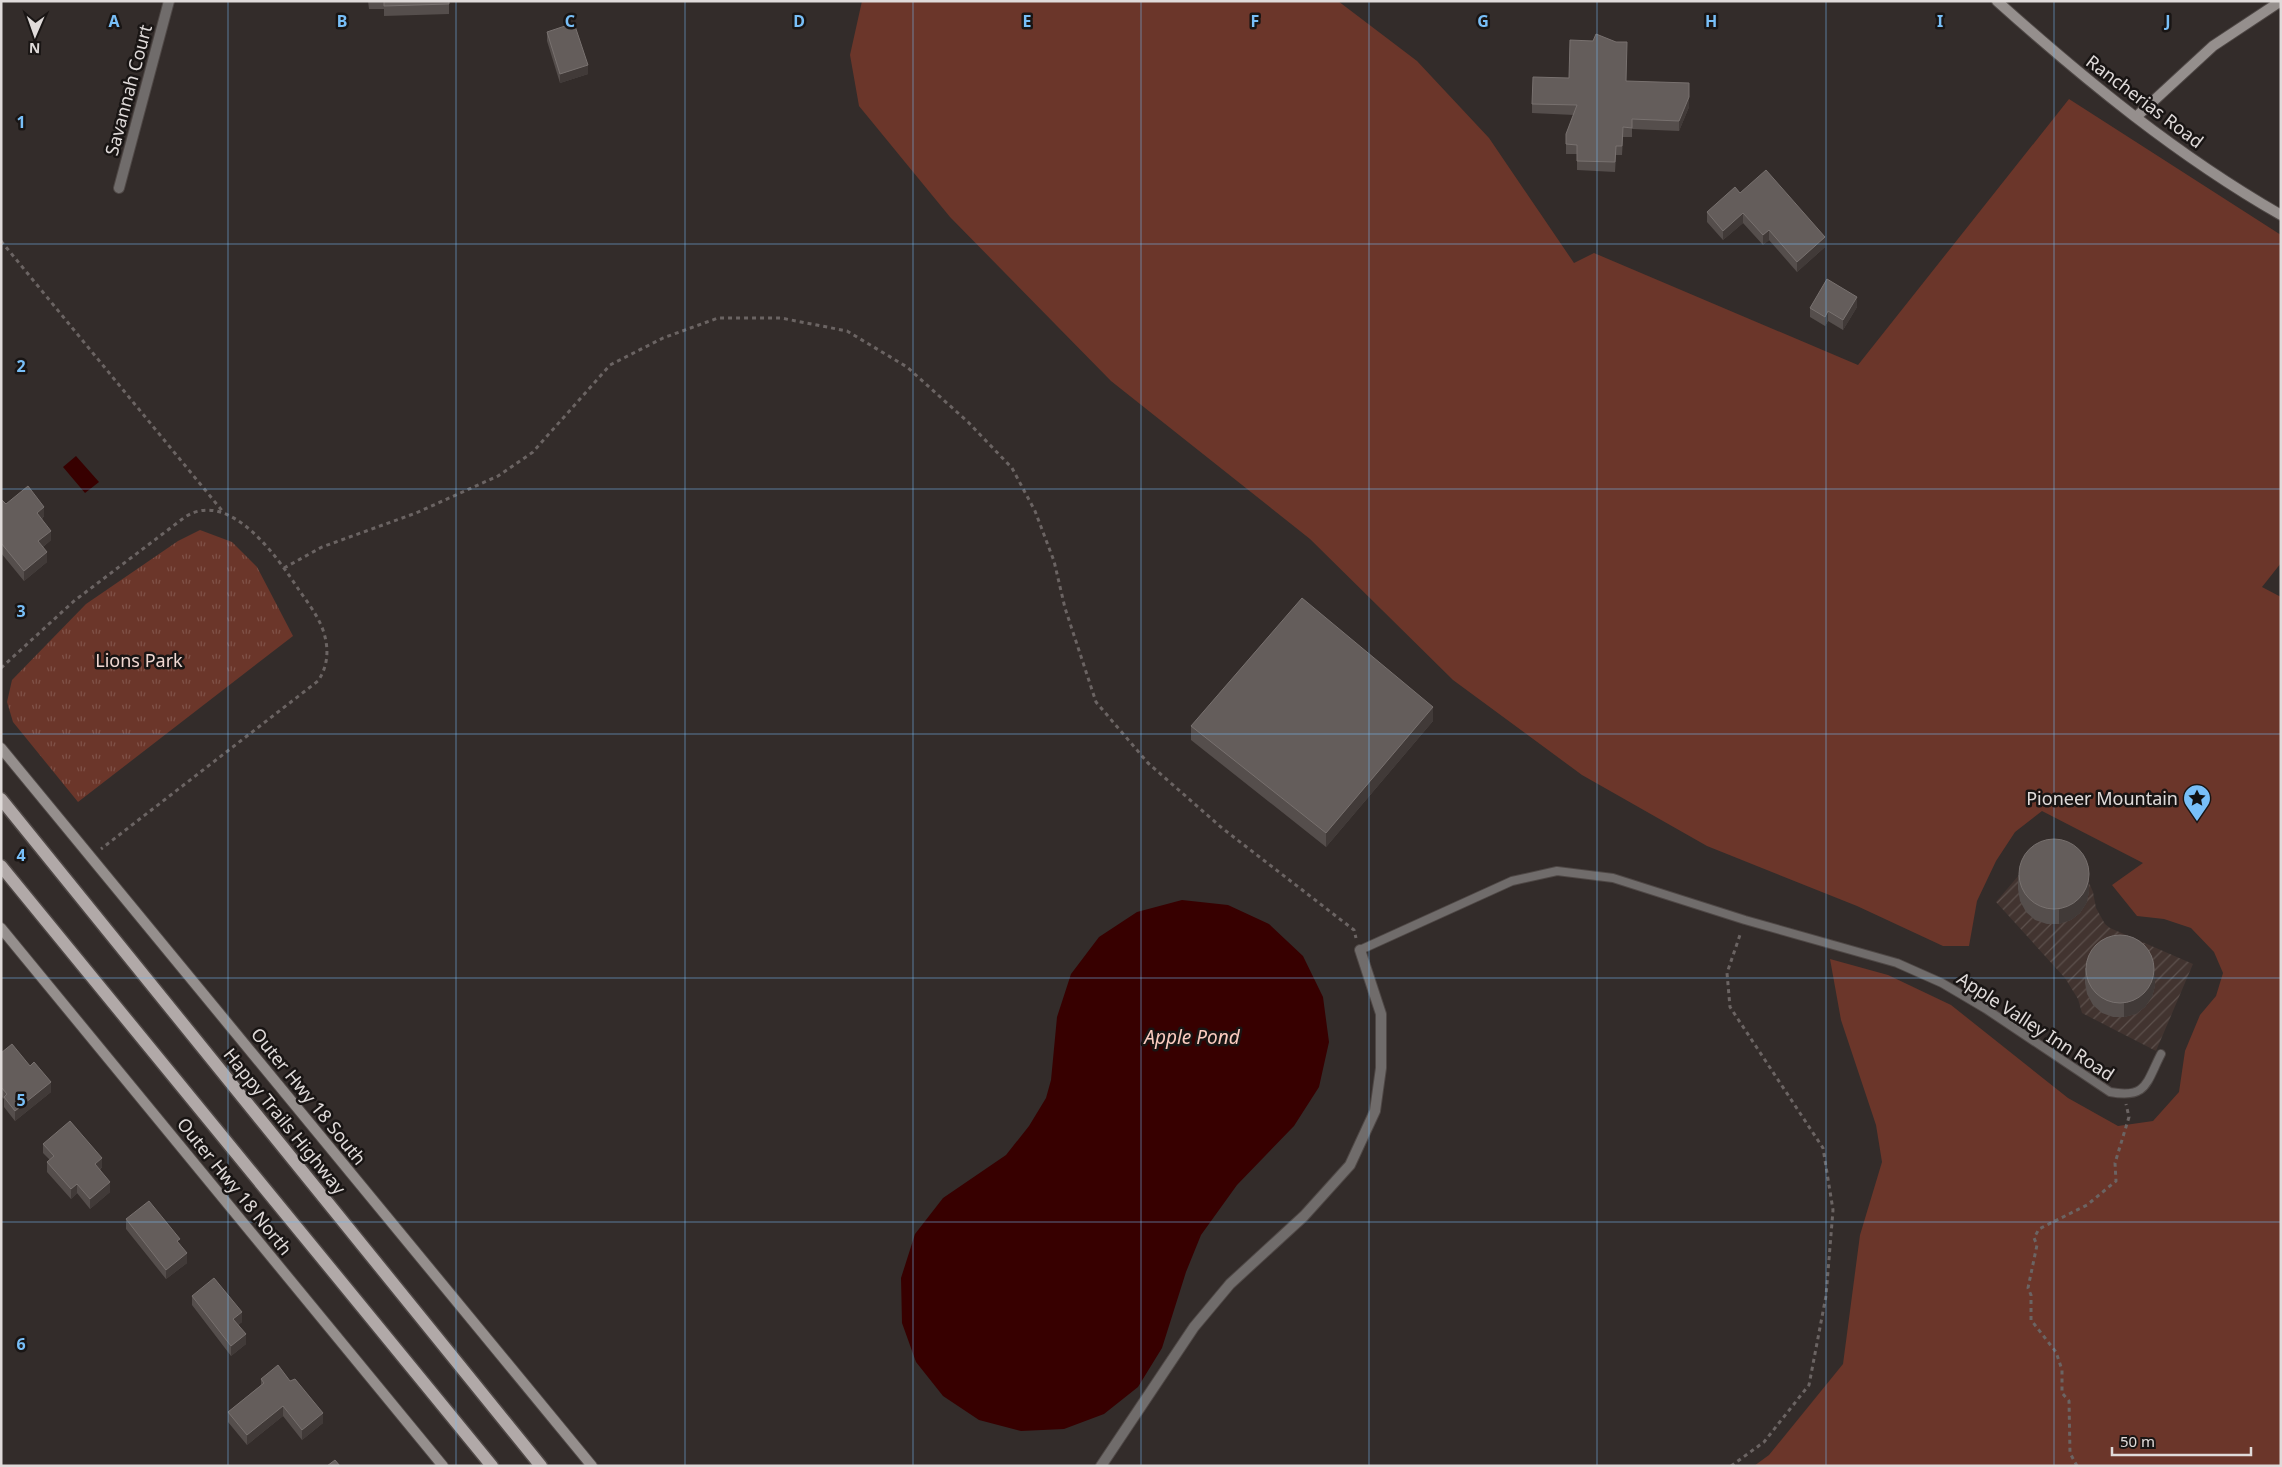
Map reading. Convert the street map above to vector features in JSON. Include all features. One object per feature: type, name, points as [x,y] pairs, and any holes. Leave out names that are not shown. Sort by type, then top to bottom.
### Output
[{"type":"main road","name":"Happy Trails Highway","points":[[1,799],[542,1466]]},
{"type":"main road","points":[[1,866],[492,1466]]},
{"type":"street","name":"Savannah Court","points":[[119,188],[169,1]]},
{"type":"street","name":"Rancherias Road","points":[[1998,1],[2042,41],[2136,118],[2246,195],[2281,215]]},
{"type":"street","points":[[2136,118],[2213,46],[2281,2]]},
{"type":"street","name":"Outer Hwy 18 South","points":[[1,748],[592,1466]]},
{"type":"street","name":"Outer Hwy 18 North","points":[[1,928],[443,1466]]},
{"type":"street","points":[[1101,1466],[1194,1328],[1218,1298],[1230,1284],[1304,1216],[1350,1164],[1375,1111],[1381,1068],[1381,1014],[1360,950]]},
{"type":"lane","name":"Apple Valley Inn Road","points":[[1360,950],[1512,881],[1557,871],[1613,878],[1746,920],[1897,963],[1933,979],[1986,1008],[2110,1092],[2128,1095],[2143,1089],[2161,1054]]},
{"type":"path","points":[[1,241],[224,514],[253,533],[284,568],[316,617],[324,633],[327,656],[323,673],[310,688],[91,857]]},
{"type":"path","points":[[284,568],[322,547],[416,513],[498,476],[533,452],[610,365],[663,338],[718,318],[782,318],[847,331],[907,367],[968,422],[1012,468],[1035,511],[1054,561],[1065,608],[1096,702],[1156,770],[1222,828],[1354,930],[1360,950]]},
{"type":"path","points":[[1,668],[74,601],[185,517],[200,510],[224,514]]},
{"type":"path","points":[[1731,1466],[1764,1442],[1809,1385],[1826,1296],[1832,1210],[1823,1148],[1730,1007],[1727,973],[1746,920]]},
{"type":"path","points":[[2077,1466],[2070,1453],[2070,1410],[2069,1401],[2062,1392],[2062,1370],[2056,1352],[2031,1320],[2032,1295],[2028,1288],[2037,1245],[2034,1238],[2039,1230],[2087,1205],[2116,1181],[2115,1163],[2129,1117],[2122,1094]]},
{"type":"shaded area","points":[[2025,868],[2083,869],[2093,892],[2096,908],[2105,924],[2110,928],[2193,964],[2156,1051],[2082,1013],[2078,999],[2065,978],[1996,902]]},
{"type":"green space","points":[[862,1],[1338,1],[1417,61],[1489,138],[1574,263],[1594,253],[1858,365],[2069,99],[2281,235],[2281,563],[2262,587],[2281,597],[2281,1466],[1754,1466],[1769,1455],[1843,1364],[1860,1235],[1882,1162],[1876,1125],[1841,1020],[1830,959],[1888,975],[1951,1005],[2068,1098],[2118,1126],[2153,1121],[2179,1092],[2185,1051],[2200,1015],[2216,996],[2223,973],[2214,952],[2191,928],[2164,919],[2137,916],[2112,885],[2143,863],[2042,811],[2015,832],[1996,861],[1977,901],[1969,946],[1943,946],[1857,906],[1707,846],[1582,775],[1453,680],[1310,539],[1111,381],[950,217],[859,106],[850,55]]},
{"type":"green space","name":"Lions Park","points":[[200,530],[232,542],[257,567],[293,636],[78,802],[13,722],[7,702],[12,680],[86,604],[178,541]]},
{"type":"water","points":[[76,456],[99,482],[85,493],[63,467]]},
{"type":"water","name":"Apple Pond","points":[[1182,900],[1228,905],[1269,924],[1303,956],[1323,997],[1329,1042],[1319,1087],[1294,1126],[1237,1185],[1201,1235],[1186,1272],[1162,1348],[1138,1387],[1104,1414],[1064,1429],[1021,1431],[979,1420],[943,1396],[916,1362],[902,1323],[901,1278],[915,1234],[943,1198],[1006,1155],[1029,1126],[1046,1098],[1051,1080],[1057,1017],[1071,974],[1099,937],[1137,912]]},
{"type":"building","points":[[384,1],[449,1],[449,4],[384,6]]},
{"type":"building","points":[[574,23],[588,65],[560,74],[547,32]]},
{"type":"building","points":[[1596,34],[1616,42],[1627,42],[1626,81],[1689,83],[1689,97],[1679,121],[1632,119],[1632,128],[1623,127],[1622,146],[1616,146],[1615,162],[1577,161],[1577,145],[1566,144],[1566,134],[1577,105],[1532,104],[1533,77],[1569,78],[1570,40],[1593,41]]},
{"type":"building","points":[[1766,170],[1825,237],[1797,262],[1769,230],[1763,235],[1743,213],[1723,231],[1707,212],[1735,187],[1740,193]]},
{"type":"building","points":[[1827,279],[1857,297],[1843,320],[1828,311],[1825,317],[1810,308]]},
{"type":"building","points":[[28,486],[44,507],[37,513],[51,531],[38,541],[47,552],[24,571],[1,543],[1,499],[6,504]]},
{"type":"building","points":[[1302,598],[1433,707],[1326,833],[1191,726]]},
{"type":"building","points":[[2061,839],[2074,845],[2083,854],[2087,860],[2089,874],[2087,888],[2079,899],[2068,907],[2047,909],[2040,907],[2029,899],[2021,888],[2019,867],[2021,860],[2029,849],[2040,841]]},
{"type":"building","points":[[2113,935],[2127,935],[2139,940],[2149,950],[2154,962],[2154,976],[2149,988],[2139,998],[2127,1003],[2113,1003],[2101,998],[2091,988],[2086,976],[2086,962],[2091,950],[2101,940]]},
{"type":"building","points":[[12,1044],[30,1066],[34,1062],[51,1082],[15,1111],[4,1097],[7,1094],[1,1087],[1,1053]]},
{"type":"building","points":[[70,1121],[102,1158],[95,1164],[110,1182],[90,1199],[77,1184],[71,1189],[47,1162],[54,1156],[43,1144]]},
{"type":"building","points":[[149,1201],[180,1239],[177,1241],[187,1253],[166,1270],[126,1219]]},
{"type":"building","points":[[214,1278],[242,1312],[233,1319],[246,1334],[231,1346],[192,1296]]},
{"type":"building","points":[[278,1365],[290,1381],[295,1379],[323,1413],[302,1430],[283,1406],[247,1435],[228,1412],[264,1383],[261,1379]]},
{"type":"building","points":[[335,1460],[340,1466],[327,1466]]},
{"type":"place","name":"Pioneer Mountain","points":[[2197,822]]}]
